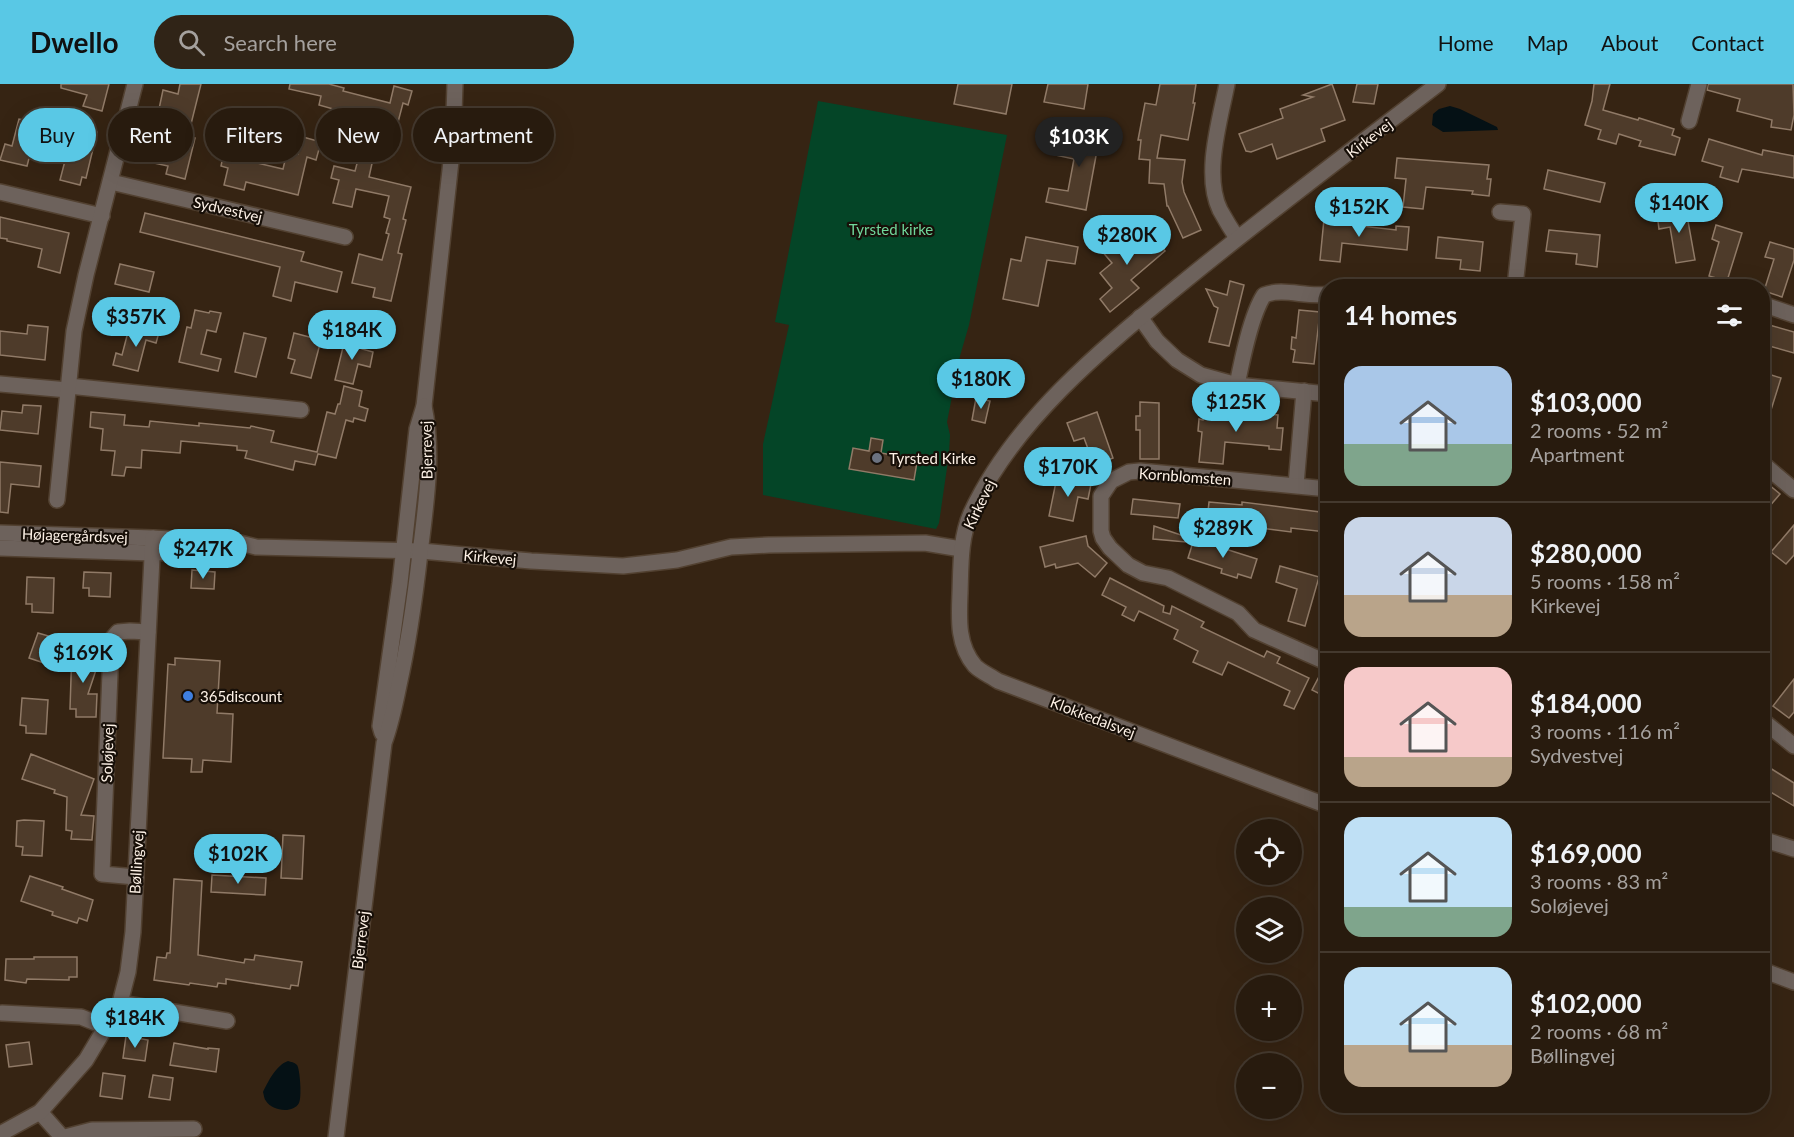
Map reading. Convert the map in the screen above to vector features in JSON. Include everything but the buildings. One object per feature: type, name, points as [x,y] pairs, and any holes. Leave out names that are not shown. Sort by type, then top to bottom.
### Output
[{"type":"street","points":[[57,500],[74,331],[135,84]]},
{"type":"street","name":"Bjerrevej","points":[[384,743],[380,726],[404,551],[417,429],[424,406],[453,143],[456,84]]},
{"type":"street","points":[[1227,84],[1214,150],[1213,188],[1219,208],[1237,238]]},
{"type":"street","name":"Kirkevej","points":[[421,551],[531,561],[624,566],[677,560],[731,547],[769,545],[925,543],[961,549],[971,513],[1005,456],[1041,411],[1077,372],[1237,238],[1438,84]]},
{"type":"street","points":[[1689,121],[1699,84]]},
{"type":"street","name":"Sydvestvej","points":[[111,182],[345,237]]},
{"type":"street","points":[[0,192],[102,216]]},
{"type":"street","points":[[1500,212],[1523,214],[1516,279]]},
{"type":"street","points":[[1237,385],[1242,359],[1264,295],[1276,292],[1320,296]]},
{"type":"street","points":[[1770,307],[1794,315]]},
{"type":"street","points":[[1140,317],[1156,341],[1177,360],[1201,375],[1237,385],[1320,392]]},
{"type":"street","points":[[0,384],[68,388],[301,410]]},
{"type":"street","points":[[1296,485],[1304,391]]},
{"type":"street","name":"Bjerrevej","points":[[336,1137],[384,743],[390,727],[407,650],[421,551],[426,504],[429,429],[424,406]]},
{"type":"street","points":[[1770,470],[1794,490]]},
{"type":"street","name":"Kornblomsten","points":[[1320,488],[1140,471],[1129,472],[1111,481],[1101,496],[1103,538],[1128,565],[1150,575],[1168,578],[1238,613],[1254,630],[1320,659]]},
{"type":"street","name":"Højagergårdsvej","points":[[0,533],[240,550],[256,547],[421,551]]},
{"type":"street","name":"Højagergårdsvej","points":[[0,548],[152,545]]},
{"type":"street","name":"Bøllingvej","points":[[0,1134],[40,1112],[86,1060],[120,1003],[128,972],[136,877],[152,545]]},
{"type":"street","name":"Klokkedalsvej","points":[[961,549],[959,616],[961,638],[966,653],[976,667],[998,681],[1320,803]]},
{"type":"street","name":"Soløjevej","points":[[136,877],[102,874],[111,648],[112,639],[118,632],[130,630],[148,632]]},
{"type":"street","points":[[1770,726],[1794,746]]},
{"type":"street","points":[[1770,842],[1794,849]]},
{"type":"street","points":[[1770,973],[1794,982]]},
{"type":"street","points":[[120,1003],[227,1021]]},
{"type":"street","points":[[2,1013],[81,1017],[106,1027]]},
{"type":"street","points":[[40,1112],[64,1137],[92,1130],[194,1129]]},
{"type":"green space","name":"Tyrsted kirke","points":[[818,101],[1007,135],[947,422],[950,435],[949,454],[939,523],[936,529],[763,495],[763,444],[789,325],[775,322]]},
{"type":"shaded area","points":[[1450,106],[1497,127],[1498,130],[1443,132],[1432,125],[1433,114],[1439,109]]},
{"type":"shaded area","points":[[288,1061],[295,1063],[298,1068],[300,1100],[292,1109],[282,1110],[269,1104],[263,1092],[276,1070]]},
{"type":"place","name":"Tyrsted Kirke","points":[[877,458]]},
{"type":"place","name":"365discount","points":[[188,696]]}]
